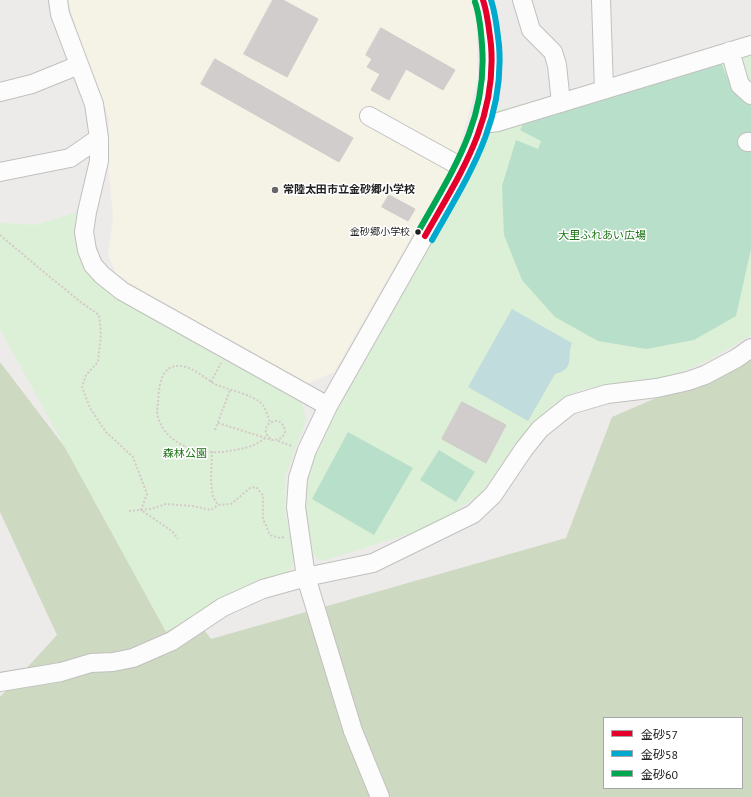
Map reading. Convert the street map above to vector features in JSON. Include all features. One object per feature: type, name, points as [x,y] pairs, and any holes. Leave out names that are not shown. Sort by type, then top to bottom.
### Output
[{"type":"street","points":[[58,0],[60,14],[94,104],[99,138],[100,161],[87,212],[84,232],[87,250],[93,265],[102,275],[122,290],[328,406]]},
{"type":"street","points":[[380,797],[353,731],[306,577],[296,507],[298,478],[307,450],[328,406],[463,168],[482,124],[487,100],[491,53],[489,27],[483,0]]},
{"type":"street","points":[[522,0],[531,30],[553,52],[557,65],[561,102]]},
{"type":"street","points":[[601,0],[604,90]]},
{"type":"street","points":[[482,124],[498,122],[751,45]]},
{"type":"street","points":[[730,52],[740,85],[751,94]]},
{"type":"street","points":[[0,92],[32,84],[79,65]]},
{"type":"street","points":[[369,116],[463,168]]},
{"type":"street","points":[[0,172],[70,158],[99,138]]},
{"type":"street","points":[[0,682],[61,672],[91,663],[133,658],[172,641],[223,607],[263,589],[306,577],[373,563],[473,514],[493,494],[524,449],[540,429],[570,405],[607,394],[657,388],[688,381],[705,375],[737,358],[751,348]]},
{"type":"path","points":[[0,235],[82,303],[100,315],[101,334],[98,362],[86,375],[82,387],[90,408],[106,432],[133,457],[147,494],[141,510]]},
{"type":"path","points":[[212,382],[228,350]]},
{"type":"path","points":[[265,438],[260,442],[243,449],[222,452],[196,450],[183,446],[172,438],[163,428],[157,416],[159,383],[161,377],[174,366],[186,367],[212,382],[258,400],[266,410],[270,422]]},
{"type":"path","points":[[215,430],[230,390]]},
{"type":"path","points":[[218,423],[272,440],[280,439],[285,432],[282,423],[274,421],[270,422]]},
{"type":"path","points":[[270,422],[267,425],[266,434],[272,440]]},
{"type":"path","points":[[212,451],[211,481],[213,497],[218,505]]},
{"type":"path","points":[[129,511],[151,509],[166,504],[193,506],[211,510],[218,505],[231,504],[250,488],[256,487],[263,495],[263,519],[270,535],[280,538],[299,534]]},
{"type":"path","points":[[141,510],[172,531],[178,539]]},
{"type":"shaded area","name":"常陸太田市立金砂郷小学校","points":[[68,0],[470,0],[476,12],[478,79],[457,158],[334,372],[304,385],[145,295],[116,273],[108,255],[113,217],[108,163],[109,118],[81,46]]},
{"type":"green space","name":"大里ふれあい広場","points":[[751,42],[751,335],[711,359],[674,376],[583,389],[555,403],[527,430],[487,489],[437,525],[323,561],[311,555],[302,512],[308,468],[327,428],[489,132],[495,111]]},
{"type":"green space","points":[[721,63],[729,81],[751,99],[751,249],[736,316],[694,340],[646,349],[598,341],[555,317],[522,280],[504,235],[502,186],[516,140],[538,149],[541,141],[520,130],[525,121]]},
{"type":"green space","name":"森林公園","points":[[81,211],[113,294],[302,403],[306,420],[285,478],[285,514],[296,560],[287,573],[233,593],[166,632],[0,329],[0,223],[36,225]]},
{"type":"green space","points":[[751,357],[751,797],[0,797],[0,697],[57,635],[0,512],[0,362],[211,639],[566,538],[612,417]]},
{"type":"green space","points":[[348,432],[413,468],[374,535],[312,499]]},
{"type":"green space","points":[[439,450],[475,472],[456,502],[420,480]]},
{"type":"water","points":[[512,309],[572,343],[568,366],[562,372],[555,374],[528,421],[468,387]]},
{"type":"building","points":[[273,0],[283,0],[318,19],[287,77],[244,54]]},
{"type":"building","points":[[381,28],[455,70],[443,90],[406,69],[389,100],[371,90],[380,74],[367,67],[372,59],[366,55]]},
{"type":"building","points":[[215,59],[353,138],[339,162],[201,84]]},
{"type":"building","points":[[389,195],[415,209],[408,221],[382,207]]},
{"type":"building","points":[[462,402],[506,425],[486,463],[442,439]]},
{"type":"transit line","name":"金砂57","points":[[425,236],[463,168],[482,122],[488,98],[491,72],[491,45],[483,0]]},
{"type":"transit line","name":"金砂58","points":[[432,240],[471,170],[490,124],[496,99],[499,73],[499,45],[491,0]]},
{"type":"transit line","name":"金砂60","points":[[418,232],[444,187],[474,120],[482,72],[481,28],[475,2]]},
{"type":"place","name":"常陸太田市立金砂郷小学校","points":[[275,190]]},
{"type":"place","name":"金砂郷小学校","points":[[418,232]]}]
